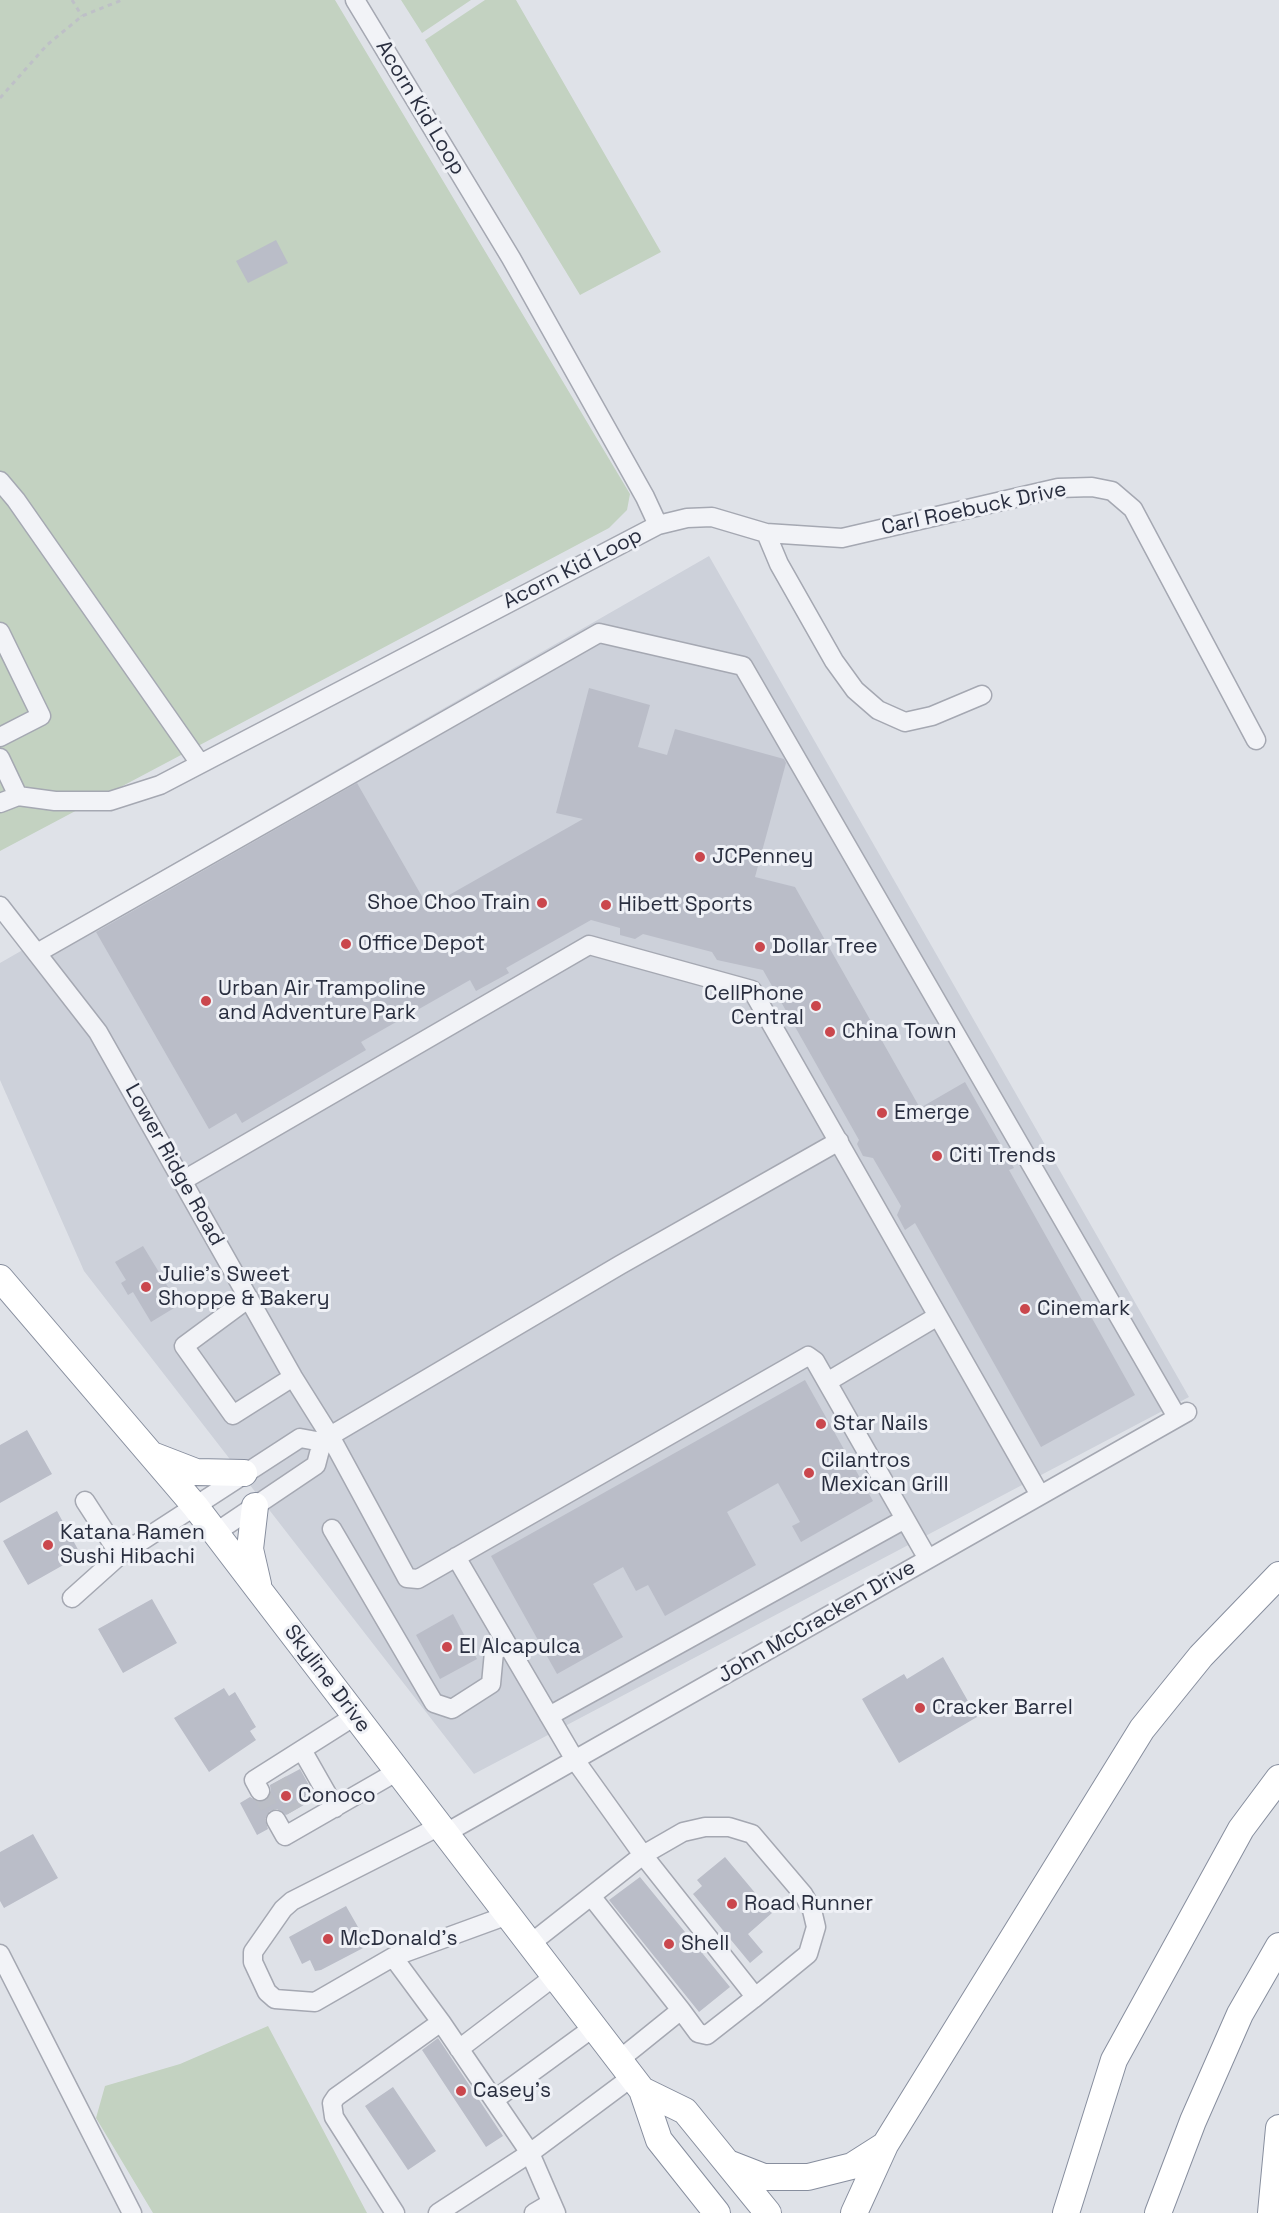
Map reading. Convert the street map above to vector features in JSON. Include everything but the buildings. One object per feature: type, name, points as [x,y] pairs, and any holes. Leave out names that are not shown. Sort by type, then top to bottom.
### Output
[{"type":"highway","name":"Skyline Drive","points":[[3,1287],[195,1506],[631,2076],[659,2140],[717,2213]]},
{"type":"highway","points":[[147,1452],[196,1472],[244,1473]]},
{"type":"highway","points":[[255,1506],[250,1549],[259,1590]]},
{"type":"highway","points":[[854,2213],[885,2145],[1142,1730],[1201,1656],[1279,1575]]},
{"type":"highway","points":[[1066,2213],[1114,2060],[1241,1829],[1279,1778]]},
{"type":"highway","points":[[1158,2213],[1193,2121],[1240,2014],[1279,1946]]},
{"type":"highway","name":"Skyline Drive","points":[[631,2076],[685,2111],[768,2213]]},
{"type":"highway","points":[[1271,2213],[1279,2128]]},
{"type":"highway","points":[[724,2161],[764,2177],[808,2177],[852,2166],[885,2145]]},
{"type":"street","name":"Acorn Kid Loop","points":[[0,803],[18,796],[55,801],[110,801],[160,784],[658,525],[645,497],[511,258],[355,0]]},
{"type":"street","points":[[0,481],[16,500],[200,762]]},
{"type":"street","name":"Carl Roebuck Drive","points":[[658,525],[687,518],[712,518],[766,533],[842,538],[1059,488],[1092,487],[1112,491],[1133,509],[1256,740]]},
{"type":"street","points":[[766,533],[779,564],[834,661],[855,690],[878,710],[905,722],[932,716],[982,695]]},
{"type":"street","points":[[0,632],[41,716],[0,737]]},
{"type":"street","name":"John McCracken Drive","points":[[37,953],[599,633],[743,666],[1183,1414],[575,1760],[443,1830],[292,1901],[283,1909],[253,1952],[253,1962],[267,1992],[275,1999],[308,2003],[315,2002],[393,1957]]},
{"type":"street","points":[[0,758],[18,796]]},
{"type":"street","name":"Lower Ridge Road","points":[[0,906],[98,1032],[326,1439],[407,1578],[418,1580],[456,1557]]},
{"type":"street","points":[[182,1181],[590,945],[595,944],[752,990],[1040,1495]]},
{"type":"street","points":[[72,1598],[120,1555],[300,1438],[326,1439],[620,1265],[839,1142]]},
{"type":"street","points":[[249,1298],[184,1346],[233,1415],[293,1377]]},
{"type":"street","points":[[827,1382],[938,1316]]},
{"type":"street","points":[[753,1999],[753,1994],[643,1855],[575,1760],[456,1557],[808,1356],[813,1358],[928,1559]]},
{"type":"street","points":[[215,1533],[316,1465],[326,1439]]},
{"type":"street","points":[[85,1501],[120,1555]]},
{"type":"street","points":[[549,1716],[905,1519]]},
{"type":"street","points":[[332,1529],[434,1702],[452,1709],[491,1684],[494,1652],[507,1644]]},
{"type":"street","points":[[260,1791],[254,1780],[275,1775],[302,1750],[355,1716]]},
{"type":"street","points":[[302,1750],[335,1808]]},
{"type":"street","points":[[276,1820],[285,1836],[299,1818],[335,1808],[398,1771]]},
{"type":"street","points":[[530,1944],[643,1855],[683,1832],[705,1827],[729,1827],[752,1834],[803,1894],[812,1910],[816,1927],[808,1954],[706,2035],[699,2033],[591,1896]]},
{"type":"street","points":[[508,1915],[393,1957],[441,2022],[530,2153],[553,2208],[534,2213]]},
{"type":"street","points":[[0,1954],[132,2213]]},
{"type":"street","points":[[459,2049],[555,1976]]},
{"type":"street","points":[[438,2213],[530,2153],[631,2076],[681,2010]]},
{"type":"street","points":[[395,2213],[334,2117],[332,2103],[336,2097],[441,2022]]},
{"type":"street","points":[[494,2100],[594,2027]]},
{"type":"path","points":[[72,0],[82,16]]},
{"type":"path","points":[[0,98],[47,45],[82,16],[122,0]]},
{"type":"shaded area","points":[[709,556],[1189,1397],[474,1774],[84,1271],[0,1080],[0,963]]},
{"type":"green space","points":[[0,0],[335,0],[630,494],[627,510],[609,528],[0,851]]},
{"type":"green space","points":[[401,0],[471,0],[422,33]]},
{"type":"green space","points":[[485,0],[516,0],[661,252],[580,295],[425,40]]},
{"type":"green space","points":[[268,2026],[367,2213],[153,2213],[96,2118],[105,2086],[180,2064]]},
{"type":"tunnel","points":[[278,1781],[295,1810]]},
{"type":"tunnel","points":[[260,1791],[276,1820]]},
{"type":"place","name":"JCPenney","points":[[700,857]]},
{"type":"place","name":"Shoe Choo Train","points":[[542,903]]},
{"type":"place","name":"Hibett Sports","points":[[606,905]]},
{"type":"place","name":"Office Depot","points":[[346,944]]},
{"type":"place","name":"Dollar Tree","points":[[760,947]]},
{"type":"place","name":"Urban Air Trampoline and Adventure Park","points":[[206,1001]]},
{"type":"place","name":"CellPhone Central","points":[[816,1006]]},
{"type":"place","name":"China Town","points":[[830,1032]]},
{"type":"place","name":"Emerge","points":[[882,1113]]},
{"type":"place","name":"Citi Trends","points":[[937,1156]]},
{"type":"place","name":"Julie's Sweet Shoppe & Bakery","points":[[146,1287]]},
{"type":"place","name":"Cinemark","points":[[1025,1309]]},
{"type":"place","name":"Star Nails","points":[[821,1424]]},
{"type":"place","name":"Cilantros Mexican Grill","points":[[809,1473]]},
{"type":"place","name":"Katana Ramen Sushi Hibachi","points":[[48,1545]]},
{"type":"place","name":"El Alcapulca","points":[[447,1647]]},
{"type":"place","name":"Cracker Barrel","points":[[920,1708]]},
{"type":"place","name":"Conoco","points":[[286,1796]]},
{"type":"place","name":"Road Runner","points":[[732,1904]]},
{"type":"place","name":"McDonald's","points":[[328,1939]]},
{"type":"place","name":"Shell","points":[[669,1944]]},
{"type":"place","name":"Casey's","points":[[461,2091]]}]
